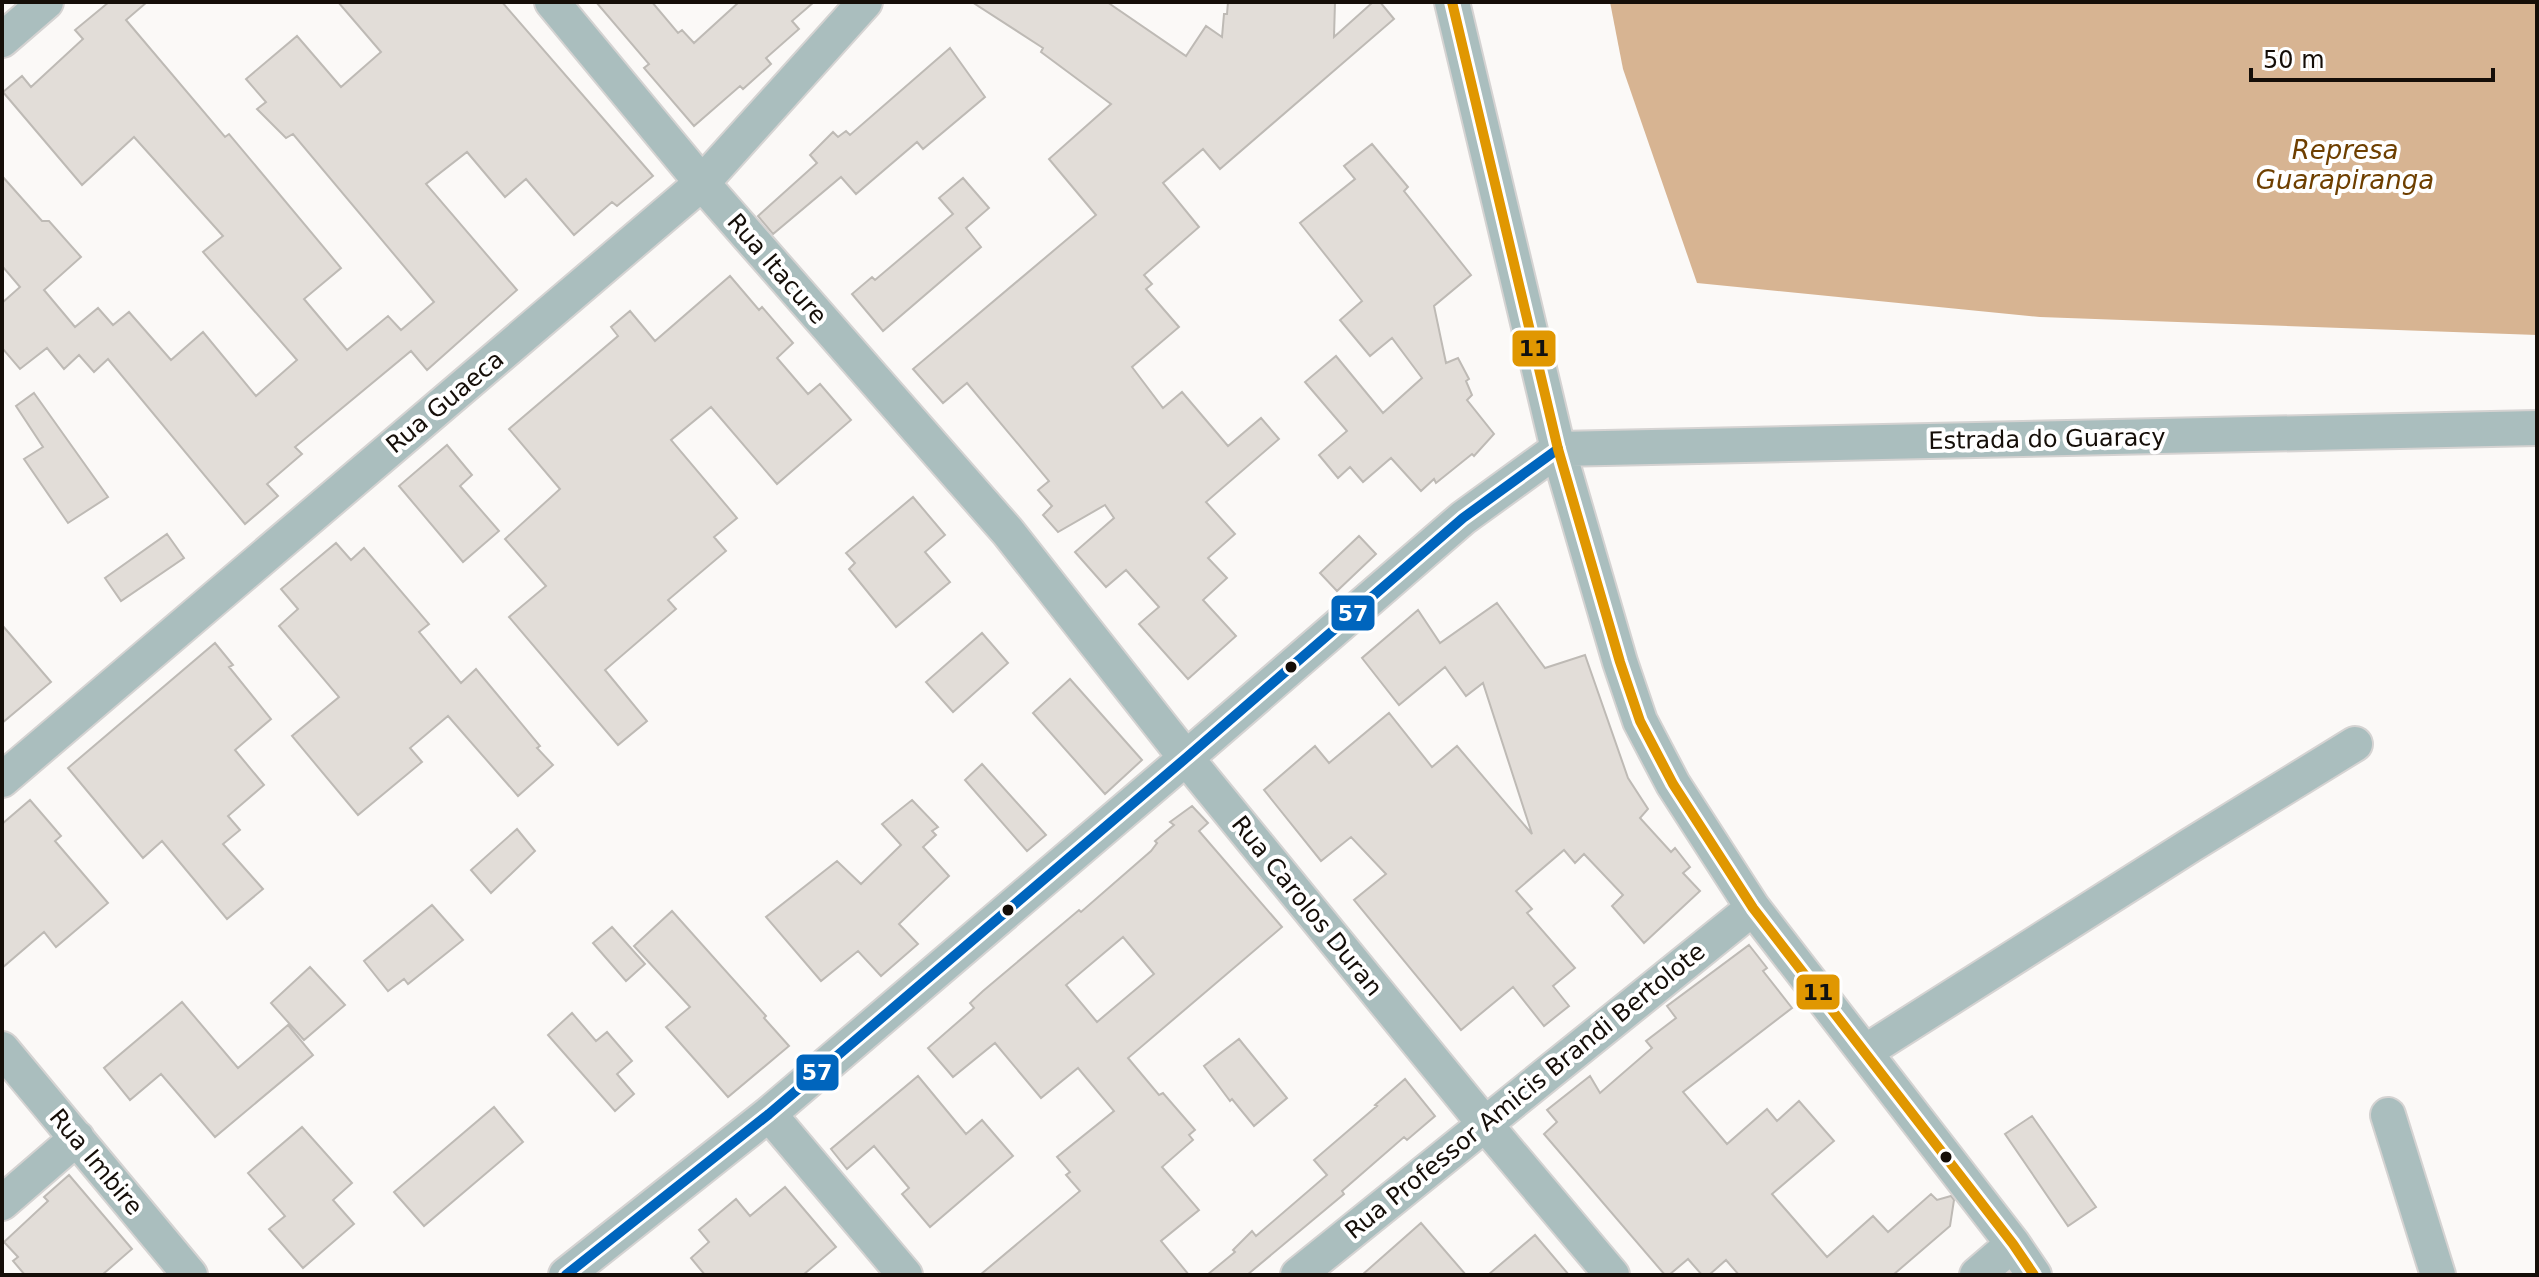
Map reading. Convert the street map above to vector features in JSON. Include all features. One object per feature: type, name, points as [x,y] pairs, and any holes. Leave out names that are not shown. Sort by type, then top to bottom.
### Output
[{"type":"street","points":[[2,40],[46,2]]},
{"type":"street","name":"Rua Itacure","points":[[552,2],[702,183],[1008,532]]},
{"type":"street","name":"Rua Guaeca","points":[[2,780],[702,183],[865,2]]},
{"type":"street","points":[[1452,2],[1558,449],[1615,647],[1640,721],[1673,784],[1753,908],[2034,1275]]},
{"type":"street","name":"Estrada do Guaracy","points":[[1558,449],[2537,428]]},
{"type":"street","points":[[566,1275],[769,1114],[1463,518],[1558,449]]},
{"type":"street","name":"Rua Carolos Duran","points":[[1008,532],[1186,758],[1612,1275]]},
{"type":"street","points":[[1865,1052],[2355,744]]},
{"type":"street","name":"Rua Professor Amicis Brandi Bertolote","points":[[1298,1275],[1753,908]]},
{"type":"street","name":"Rua Imbire","points":[[2,1049],[190,1275]]},
{"type":"street","points":[[769,1114],[905,1275]]},
{"type":"street","points":[[2388,1115],[2438,1275]]},
{"type":"street","points":[[2,1203],[77,1138]]},
{"type":"street","points":[[1977,1275],[2013,1244]]},
{"type":"water","name":"Represa Guarapiranga","points":[[1610,2],[2537,2],[2537,335],[2040,317],[1697,283],[1623,69]]},
{"type":"building","points":[[109,2],[147,2],[126,20],[225,137],[229,134],[341,268],[304,299],[347,350],[388,316],[401,330],[434,302],[293,134],[286,138],[257,109],[266,102],[246,79],[297,36],[341,87],[381,52],[338,2],[502,2],[653,176],[617,206],[612,202],[574,235],[526,179],[505,197],[467,152],[426,184],[517,290],[427,370],[411,351],[295,447],[302,454],[267,484],[278,496],[245,524],[108,359],[94,372],[79,355],[64,369],[47,348],[20,369],[2,348],[2,303],[20,287],[2,266],[2,176],[42,221],[49,221],[81,257],[44,290],[75,327],[98,308],[113,325],[129,312],[171,360],[203,332],[256,396],[297,360],[203,252],[223,236],[134,137],[82,185],[3,92],[22,76],[31,87],[83,39],[75,30]]},
{"type":"building","points":[[596,2],[652,2],[678,33],[682,30],[694,43],[739,2],[814,2],[792,21],[799,29],[766,58],[771,64],[694,126],[644,68],[649,64]]},
{"type":"building","points":[[972,2],[1107,2],[1186,56],[1206,26],[1222,37],[1228,2],[1335,2],[1334,37],[1373,2],[1380,2],[1394,19],[1220,169],[1203,149],[1163,183],[1199,227],[1144,275],[1152,284],[1146,289],[1179,327],[1132,367],[1163,408],[1182,392],[1228,446],[1261,418],[1279,439],[1206,502],[1235,534],[1208,558],[1227,578],[1203,600],[1236,636],[1188,679],[1139,624],[1159,607],[1126,570],[1106,587],[1075,552],[1114,518],[1105,505],[1058,532],[1043,515],[1052,506],[1038,490],[1049,481],[967,383],[943,403],[913,369],[1096,215],[1049,159],[1111,104],[1041,52],[1043,48]]},
{"type":"building","points":[[950,48],[985,97],[923,149],[917,142],[856,194],[841,177],[773,234],[758,216],[817,163],[810,155],[833,132],[838,137],[846,131],[850,135]]},
{"type":"building","points":[[1372,144],[1408,187],[1404,191],[1471,275],[1434,306],[1446,363],[1458,358],[1469,379],[1466,381],[1472,395],[1467,400],[1494,434],[1474,456],[1472,454],[1436,483],[1434,479],[1421,491],[1391,458],[1363,482],[1350,467],[1338,478],[1319,455],[1347,431],[1305,382],[1336,356],[1383,413],[1422,378],[1392,338],[1370,356],[1340,320],[1362,301],[1300,223],[1355,179],[1344,166]]},
{"type":"building","points":[[963,178],[989,208],[966,228],[981,247],[883,331],[852,294],[872,277],[875,280],[953,214],[939,198]]},
{"type":"building","points":[[730,276],[793,343],[777,358],[808,394],[820,384],[851,420],[777,484],[711,407],[671,440],[737,518],[714,537],[726,551],[668,600],[676,609],[605,670],[647,721],[618,745],[509,617],[546,586],[505,539],[560,489],[509,429],[618,336],[611,327],[630,311],[655,341]]},
{"type":"building","points":[[34,393],[108,497],[68,523],[24,459],[43,447],[16,406]]},
{"type":"building","points":[[447,445],[472,475],[460,486],[499,531],[463,562],[399,486]]},
{"type":"building","points":[[913,497],[945,535],[925,552],[950,582],[896,627],[849,569],[855,563],[846,553]]},
{"type":"building","points":[[167,534],[184,558],[121,601],[105,578]]},
{"type":"building","points":[[1359,536],[1376,554],[1337,591],[1320,573]]},
{"type":"building","points":[[336,543],[351,560],[364,548],[429,624],[419,632],[461,683],[476,669],[540,746],[537,748],[553,765],[518,796],[448,716],[410,748],[422,762],[358,815],[292,736],[339,697],[279,626],[298,609],[281,589]]},
{"type":"building","points":[[1497,603],[1545,668],[1585,655],[1628,778],[1648,809],[1640,818],[1671,852],[1675,848],[1690,867],[1683,873],[1700,891],[1644,943],[1612,906],[1623,895],[1584,854],[1575,863],[1564,850],[1516,891],[1532,909],[1527,913],[1575,968],[1553,986],[1569,1006],[1544,1026],[1513,987],[1461,1030],[1354,900],[1386,874],[1351,837],[1321,861],[1264,790],[1315,746],[1329,763],[1389,713],[1432,767],[1457,746],[1532,834],[1483,683],[1466,696],[1445,667],[1399,705],[1362,658],[1418,610],[1440,643]]},
{"type":"building","points":[[2,625],[51,682],[2,723]]},
{"type":"building","points":[[982,633],[1008,663],[953,712],[926,682]]},
{"type":"building","points":[[215,643],[233,665],[229,667],[271,719],[235,750],[264,785],[228,816],[240,830],[223,844],[263,889],[227,919],[162,841],[143,858],[68,768]]},
{"type":"building","points":[[1070,679],[1142,760],[1105,794],[1033,713]]},
{"type":"building","points":[[982,764],[1046,835],[1027,851],[965,780]]},
{"type":"building","points":[[30,800],[61,836],[55,841],[108,903],[56,947],[44,932],[2,968],[2,824]]},
{"type":"building","points":[[912,800],[938,827],[932,831],[936,835],[923,847],[949,876],[899,924],[918,944],[881,976],[858,951],[821,981],[766,917],[837,861],[861,884],[901,845],[882,824]]},
{"type":"building","points":[[1192,806],[1208,823],[1199,831],[1282,927],[1128,1058],[1159,1095],[1163,1093],[1195,1130],[1189,1135],[1193,1140],[1162,1167],[1199,1210],[1161,1241],[1189,1275],[980,1275],[1080,1191],[1066,1175],[1070,1172],[1057,1157],[1114,1111],[1078,1068],[1041,1098],[995,1043],[953,1077],[928,1048],[974,1008],[970,1003],[983,991],[1151,851],[1157,843],[1155,841],[1174,825],[1170,822]],"holes":[[[1123,937],[1154,974],[1097,1022],[1066,985]]]},
{"type":"building","points":[[517,829],[535,851],[491,893],[471,870]]},
{"type":"building","points":[[432,905],[463,940],[408,984],[404,979],[388,991],[364,961]]},
{"type":"building","points":[[672,911],[789,1046],[728,1097],[666,1027],[690,1007],[634,946]]},
{"type":"building","points":[[612,927],[645,964],[626,981],[593,943]]},
{"type":"building","points":[[1749,945],[1767,968],[1763,971],[1792,1008],[1683,1092],[1727,1144],[1767,1109],[1777,1121],[1799,1101],[1834,1141],[1772,1194],[1827,1257],[1873,1216],[1888,1232],[1931,1194],[1937,1200],[1951,1196],[1954,1200],[1950,1226],[1893,1275],[1739,1275],[1726,1260],[1709,1275],[1702,1275],[1688,1259],[1665,1275],[1544,1134],[1557,1122],[1547,1110],[1590,1076],[1600,1093],[1652,1048],[1646,1041],[1676,1018],[1667,1006]]},
{"type":"building","points":[[310,967],[345,1005],[304,1040],[271,1003]]},
{"type":"building","points":[[182,1002],[238,1068],[288,1025],[313,1055],[215,1137],[161,1074],[130,1100],[104,1068]]},
{"type":"building","points":[[572,1013],[596,1041],[607,1032],[632,1061],[617,1074],[634,1094],[615,1111],[548,1035]]},
{"type":"building","points":[[1239,1039],[1287,1098],[1254,1126],[1232,1099],[1230,1101],[1204,1066]]},
{"type":"building","points":[[918,1076],[966,1134],[982,1120],[1013,1156],[930,1227],[902,1194],[909,1188],[874,1146],[847,1169],[831,1149]]},
{"type":"building","points":[[1405,1079],[1435,1116],[1407,1140],[1404,1137],[1342,1191],[1344,1194],[1247,1275],[1207,1275],[1235,1252],[1233,1250],[1252,1231],[1256,1236],[1327,1175],[1314,1160]]},
{"type":"building","points":[[494,1107],[523,1142],[424,1226],[394,1192]]},
{"type":"building","points":[[2032,1116],[2096,1207],[2068,1226],[2005,1134]]},
{"type":"building","points":[[302,1127],[352,1183],[333,1200],[354,1224],[303,1268],[269,1229],[285,1216],[248,1173]]},
{"type":"building","points":[[69,1175],[132,1249],[102,1275],[25,1275],[13,1261],[18,1257],[4,1242],[48,1201],[44,1197]]},
{"type":"building","points":[[785,1187],[836,1247],[803,1275],[705,1275],[691,1258],[709,1242],[699,1230],[736,1199],[750,1216]]},
{"type":"building","points":[[1421,1223],[1466,1275],[1362,1275]]},
{"type":"building","points":[[1535,1235],[1569,1275],[1488,1275]]},
{"type":"transit line","name":"11","points":[[1452,2],[1558,449],[1640,721],[1673,784],[1753,908],[2034,1275]]},
{"type":"transit line","name":"57","points":[[566,1275],[769,1114],[1463,518],[1558,449]]}]
